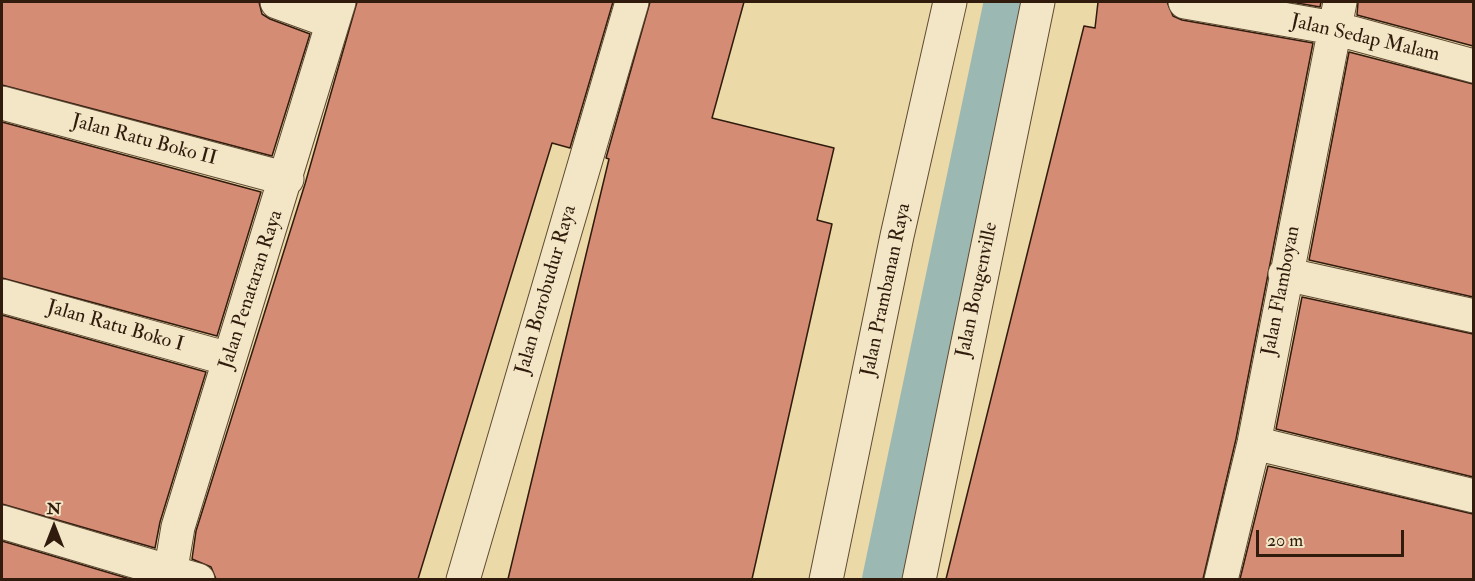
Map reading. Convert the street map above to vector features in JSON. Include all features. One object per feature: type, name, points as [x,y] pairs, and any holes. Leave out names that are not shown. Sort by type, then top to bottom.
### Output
[{"type":"street","points":[[277,2],[336,11]]},
{"type":"street","name":"Jalan Borobudur Raya","points":[[463,579],[632,2]]},
{"type":"street","name":"Jalan Prambanan Raya","points":[[826,579],[897,236],[951,2]]},
{"type":"street","name":"Jalan Bougenville","points":[[919,579],[1038,2]]},
{"type":"street","name":"Jalan Sedap Malam","points":[[1185,2],[1337,15],[1473,66]]},
{"type":"street","name":"Jalan Penataran Raya","points":[[180,577],[178,527],[287,178],[336,11]]},
{"type":"street","name":"Jalan Flamboyan","points":[[1221,579],[1254,442],[1337,15]]},
{"type":"street","name":"Jalan Ratu Boko II","points":[[2,103],[287,178]]},
{"type":"street","points":[[1285,274],[1473,316]]},
{"type":"street","name":"Jalan Ratu Boko I","points":[[2,296],[229,359]]},
{"type":"street","points":[[1254,442],[1473,496]]},
{"type":"street","points":[[2,522],[180,577]]},
{"type":"building","points":[[2,2],[259,2],[262,14],[310,34],[272,156],[2,85]]},
{"type":"building","points":[[357,2],[613,2],[570,148],[552,143],[418,579],[216,579],[211,567],[192,559],[196,531],[305,184]]},
{"type":"building","points":[[650,2],[744,2],[712,118],[834,148],[817,220],[832,224],[752,579],[508,579],[609,159],[606,158]]},
{"type":"building","points":[[1098,2],[1167,2],[1173,16],[1182,20],[1313,43],[1236,439],[1203,579],[946,579],[1084,26],[1095,28]]},
{"type":"building","points":[[1291,2],[1321,2],[1320,7]]},
{"type":"building","points":[[1358,2],[1473,2],[1473,46],[1357,15]]},
{"type":"building","points":[[1349,52],[1473,84],[1473,297],[1309,260]]},
{"type":"building","points":[[2,122],[261,192],[217,336],[2,278]]},
{"type":"building","points":[[1302,297],[1473,334],[1473,477],[1276,429]]},
{"type":"building","points":[[2,315],[206,372],[160,522],[155,548],[2,504]]},
{"type":"building","points":[[1268,466],[1473,514],[1473,579],[1240,579]]},
{"type":"building","points":[[2,541],[130,579],[2,579]]},
{"type":"waterway","points":[[888,580],[1010,2]]}]
